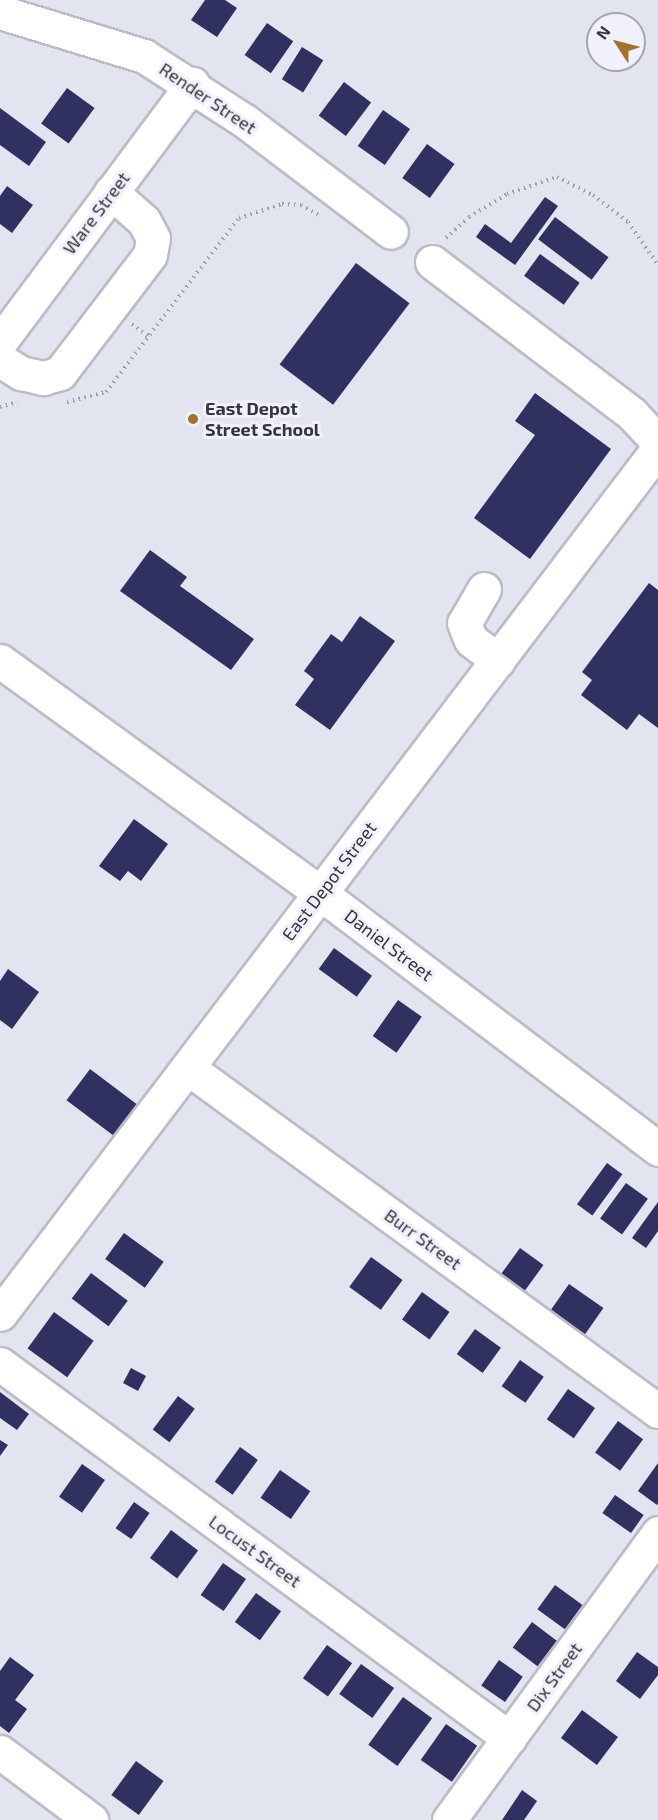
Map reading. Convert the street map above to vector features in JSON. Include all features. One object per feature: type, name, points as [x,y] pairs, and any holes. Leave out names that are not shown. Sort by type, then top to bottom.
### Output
[{"type":"street","name":"Render Street","points":[[0,12],[144,56],[192,84],[391,232]]},
{"type":"street","name":"Ware Street","points":[[0,342],[192,84]]},
{"type":"street","points":[[0,360],[32,376],[44,378],[60,373],[150,255],[153,238],[144,221],[111,192]]},
{"type":"street","points":[[435,253],[632,414],[658,442]]},
{"type":"street","name":"East Depot Street","points":[[0,1314],[658,449]]},
{"type":"street","points":[[484,589],[464,623],[471,640],[498,660]]},
{"type":"street","name":"Daniel Street","points":[[0,661],[320,893],[658,1149]]},
{"type":"street","name":"Burr Street","points":[[188,1068],[658,1411]]},
{"type":"street","name":"Locust Street","points":[[0,1364],[509,1738]]},
{"type":"street","name":"Dix Street","points":[[449,1820],[658,1533]]},
{"type":"street","points":[[0,1752],[91,1820]]},
{"type":"path","points":[[435,253],[469,217],[507,194],[557,177],[594,195],[628,222],[658,265]]},
{"type":"path","points":[[55,402],[73,402],[106,392],[239,218],[282,204],[301,205],[324,218]]},
{"type":"path","points":[[0,407],[28,402]]},
{"type":"building","points":[[205,0],[225,0],[237,8],[217,37],[191,20]]},
{"type":"building","points":[[267,23],[293,41],[271,73],[245,55]]},
{"type":"building","points":[[302,47],[323,60],[303,92],[282,79]]},
{"type":"building","points":[[344,82],[371,102],[346,136],[319,116]]},
{"type":"building","points":[[67,88],[95,108],[69,144],[41,124]]},
{"type":"building","points":[[0,108],[46,142],[29,166],[0,145]]},
{"type":"building","points":[[383,110],[410,129],[385,165],[358,146]]},
{"type":"building","points":[[427,144],[455,164],[430,198],[402,178]]},
{"type":"building","points":[[7,186],[33,205],[12,233],[0,224],[0,196]]},
{"type":"building","points":[[545,197],[558,206],[515,265],[476,237],[485,224],[511,243]]},
{"type":"building","points":[[555,217],[609,257],[592,280],[538,239]]},
{"type":"building","points":[[540,254],[580,283],[564,305],[524,276]]},
{"type":"building","points":[[356,263],[410,303],[333,405],[280,364]]},
{"type":"building","points":[[535,393],[611,449],[530,559],[474,518],[535,435],[515,421]]},
{"type":"building","points":[[150,550],[187,577],[180,586],[254,639],[231,670],[120,591]]},
{"type":"building","points":[[649,583],[658,590],[658,728],[639,714],[627,730],[581,695],[592,680],[582,672]]},
{"type":"building","points":[[360,616],[395,641],[330,730],[295,705],[314,679],[304,671],[331,634],[342,642]]},
{"type":"building","points":[[134,819],[168,844],[141,881],[128,871],[120,881],[99,866]]},
{"type":"building","points":[[334,948],[372,976],[357,997],[319,969]]},
{"type":"building","points":[[8,969],[39,992],[12,1029],[0,1020],[0,981]]},
{"type":"building","points":[[398,1000],[422,1017],[397,1053],[373,1036]]},
{"type":"building","points":[[90,1069],[140,1106],[116,1137],[67,1100]]},
{"type":"building","points":[[607,1163],[622,1174],[592,1215],[577,1204]]},
{"type":"building","points":[[626,1183],[648,1199],[622,1234],[600,1219]]},
{"type":"building","points":[[658,1202],[658,1231],[646,1248],[632,1238]]},
{"type":"building","points":[[124,1233],[164,1262],[145,1288],[105,1259]]},
{"type":"building","points":[[520,1248],[543,1265],[523,1293],[500,1276]]},
{"type":"building","points":[[371,1257],[403,1280],[381,1310],[349,1287]]},
{"type":"building","points":[[91,1273],[128,1301],[108,1326],[72,1299]]},
{"type":"building","points":[[569,1284],[603,1308],[585,1334],[551,1310]]},
{"type":"building","points":[[422,1292],[450,1312],[430,1339],[402,1320]]},
{"type":"building","points":[[54,1312],[94,1341],[67,1377],[28,1348]]},
{"type":"building","points":[[475,1329],[501,1348],[483,1373],[457,1354]]},
{"type":"building","points":[[520,1360],[544,1377],[525,1403],[502,1386]]},
{"type":"building","points":[[131,1368],[146,1376],[138,1391],[123,1383]]},
{"type":"building","points":[[568,1389],[595,1408],[574,1438],[547,1419]]},
{"type":"building","points":[[0,1392],[29,1414],[17,1430],[0,1418]]},
{"type":"building","points":[[178,1396],[195,1409],[169,1442],[153,1430]]},
{"type":"building","points":[[618,1421],[643,1439],[620,1471],[595,1453]]},
{"type":"building","points":[[0,1440],[8,1445],[0,1456]]},
{"type":"building","points":[[240,1447],[258,1460],[233,1495],[215,1482]]},
{"type":"building","points":[[658,1463],[658,1503],[657,1505],[638,1491]]},
{"type":"building","points":[[82,1464],[105,1480],[82,1513],[59,1497]]},
{"type":"building","points":[[280,1470],[310,1491],[291,1519],[260,1498]]},
{"type":"building","points":[[615,1495],[644,1515],[631,1533],[602,1513]]},
{"type":"building","points":[[134,1502],[150,1513],[131,1539],[116,1528]]},
{"type":"building","points":[[171,1530],[198,1550],[177,1578],[150,1558]]},
{"type":"building","points":[[223,1563],[246,1579],[224,1611],[201,1595]]},
{"type":"building","points":[[555,1585],[583,1605],[565,1629],[537,1609]]},
{"type":"building","points":[[256,1593],[281,1611],[260,1640],[235,1622]]},
{"type":"building","points":[[532,1622],[557,1641],[537,1666],[513,1648]]},
{"type":"building","points":[[327,1645],[352,1663],[328,1696],[303,1678]]},
{"type":"building","points":[[637,1652],[658,1667],[658,1675],[640,1699],[616,1681]]},
{"type":"building","points":[[10,1657],[34,1675],[15,1700],[27,1709],[9,1733],[0,1726],[0,1671]]},
{"type":"building","points":[[499,1660],[523,1677],[505,1702],[481,1685]]},
{"type":"building","points":[[361,1664],[394,1688],[372,1718],[339,1694]]},
{"type":"building","points":[[403,1697],[432,1718],[397,1766],[368,1745]]},
{"type":"building","points":[[582,1710],[618,1737],[597,1765],[561,1738]]},
{"type":"building","points":[[446,1724],[477,1746],[452,1782],[421,1760]]},
{"type":"building","points":[[136,1761],[164,1781],[139,1815],[111,1795]]},
{"type":"building","points":[[522,1790],[537,1801],[524,1820],[502,1820]]},
{"type":"place","name":"East Depot Street School","points":[[193,419]]}]
